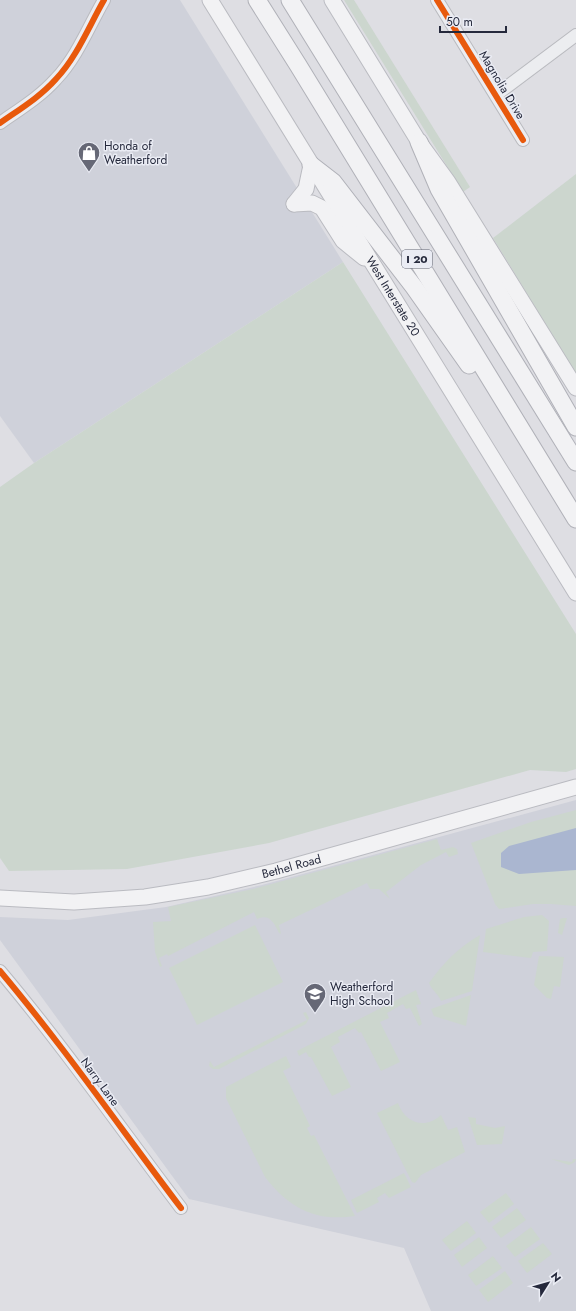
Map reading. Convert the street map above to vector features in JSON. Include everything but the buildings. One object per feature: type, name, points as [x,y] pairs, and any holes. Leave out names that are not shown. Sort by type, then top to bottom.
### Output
[{"type":"highway","name":"I 20","points":[[257,0],[576,519]]},
{"type":"highway","name":"I 20","points":[[290,0],[576,462]]},
{"type":"highway","points":[[419,142],[439,189],[576,427]]},
{"type":"highway","points":[[311,165],[333,182],[414,287],[500,412],[522,430]]},
{"type":"main road","name":"West Interstate 20","points":[[210,0],[576,593]]},
{"type":"main road","points":[[332,0],[419,142],[448,182],[576,388]]},
{"type":"main road","points":[[311,165],[306,189],[294,204],[312,203],[322,208],[343,241],[373,265]]},
{"type":"main road","name":"Bethel Road","points":[[0,898],[74,902],[145,897],[208,887],[276,871],[576,787]]},
{"type":"street","points":[[0,123],[41,94],[57,78],[76,52],[104,0]]},
{"type":"street","name":"Magnolia Drive","points":[[437,0],[523,140]]},
{"type":"street","points":[[496,95],[576,35]]},
{"type":"street","name":"Narry Lane","points":[[0,971],[56,1039],[180,1208]]},
{"type":"shaded area","points":[[0,0],[180,0],[343,262],[34,463],[0,416]]},
{"type":"shaded area","points":[[344,0],[354,0],[470,187],[463,192]]},
{"type":"shaded area","points":[[576,174],[576,374],[493,238]]},
{"type":"shaded area","points":[[343,262],[576,634],[576,769],[566,772],[530,770],[269,843],[127,869],[9,871],[0,858],[0,487],[34,463]]},
{"type":"shaded area","name":"Weatherford High School","points":[[576,800],[576,1311],[431,1311],[404,1248],[189,1199],[0,940],[0,917],[68,920],[166,907],[262,885]]},
{"type":"shaded area","points":[[576,810],[576,906],[533,904],[499,909],[495,904],[471,843],[531,822]]},
{"type":"shaded area","points":[[437,839],[441,850],[453,847],[457,849],[458,854],[449,857],[446,852],[421,865],[386,892],[390,899],[379,889],[370,889],[367,883],[279,925],[281,934],[271,920],[265,917],[257,919],[254,912],[168,956],[167,954],[159,958],[162,966],[160,967],[155,952],[153,922],[171,921],[168,907],[253,889]]},
{"type":"shaded area","points":[[542,915],[549,921],[547,951],[533,952],[531,958],[483,952],[486,929],[524,917]]},
{"type":"shaded area","points":[[567,918],[562,935],[558,933],[560,919]]},
{"type":"shaded area","points":[[255,925],[283,982],[197,1025],[169,968]]},
{"type":"shaded area","points":[[480,935],[472,991],[441,1001],[429,983],[452,956]]},
{"type":"shaded area","points":[[539,956],[564,957],[560,987],[554,986],[551,999],[547,998],[534,985]]},
{"type":"shaded area","points":[[416,990],[421,1004],[416,1005],[422,1024],[419,1026],[410,1008],[406,1009],[403,1004],[387,1013],[389,1018],[380,1022],[400,1062],[381,1071],[361,1032],[359,1033],[355,1028],[338,1037],[340,1042],[331,1047],[351,1087],[332,1096],[311,1057],[309,1057],[306,1052],[299,1056],[297,1051]]},
{"type":"shaded area","points":[[471,995],[466,1026],[434,1016],[431,1009]]},
{"type":"shaded area","points":[[306,1012],[309,1018],[306,1024],[219,1069],[213,1069],[209,1066],[210,1061],[214,1067],[307,1020],[303,1013]]},
{"type":"shaded area","points":[[286,1056],[291,1067],[283,1071],[310,1126],[307,1128],[311,1136],[314,1135],[355,1216],[327,1217],[315,1214],[293,1205],[274,1188],[265,1177],[226,1098],[226,1087]]},
{"type":"shaded area","points":[[398,1103],[405,1115],[410,1120],[416,1122],[429,1122],[435,1120],[441,1115],[448,1130],[457,1127],[465,1152],[421,1175],[415,1183],[412,1182],[377,1113]]},
{"type":"shaded area","points":[[468,1117],[476,1118],[476,1124],[495,1128],[505,1126],[502,1144],[477,1145]]},
{"type":"shaded area","points":[[551,1159],[572,1162],[573,1159],[576,1159],[575,1162],[569,1165]]},
{"type":"shaded area","points":[[404,1173],[411,1187],[389,1198],[385,1193],[377,1198],[379,1202],[357,1213],[351,1200]]},
{"type":"shaded area","points":[[506,1193],[514,1204],[489,1223],[480,1212]]},
{"type":"shaded area","points":[[517,1208],[526,1220],[501,1238],[492,1227]]},
{"type":"shaded area","points":[[467,1221],[476,1233],[451,1251],[442,1240]]},
{"type":"shaded area","points":[[531,1227],[540,1239],[515,1257],[506,1246]]},
{"type":"shaded area","points":[[479,1237],[487,1248],[462,1267],[454,1255]]},
{"type":"shaded area","points":[[543,1243],[552,1254],[527,1273],[518,1261]]},
{"type":"shaded area","points":[[493,1256],[502,1268],[476,1286],[468,1275]]},
{"type":"shaded area","points":[[505,1271],[513,1283],[488,1302],[479,1290]]},
{"type":"water","points":[[576,828],[576,870],[519,874],[501,867],[501,853],[509,846]]},
{"type":"cycle path","points":[[0,123],[37,97],[63,70],[76,51],[104,0]]},
{"type":"cycle path","points":[[437,0],[523,140]]},
{"type":"cycle path","points":[[0,971],[70,1059],[181,1208]]},
{"type":"place","name":"Honda of Weatherford","points":[[89,172]]},
{"type":"place","name":"Weatherford High School","points":[[315,1014]]}]
